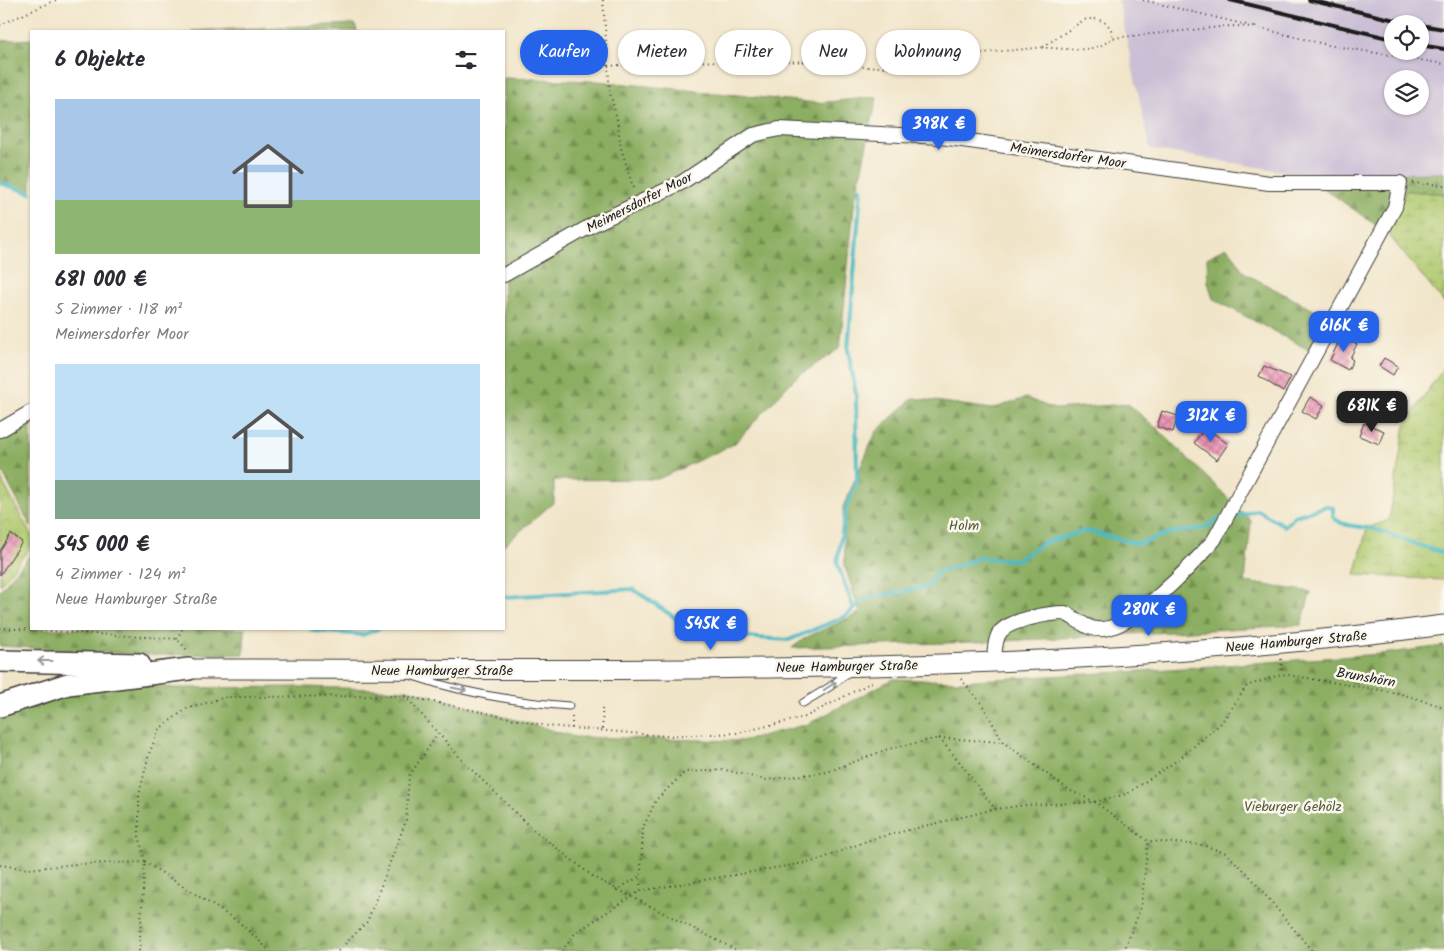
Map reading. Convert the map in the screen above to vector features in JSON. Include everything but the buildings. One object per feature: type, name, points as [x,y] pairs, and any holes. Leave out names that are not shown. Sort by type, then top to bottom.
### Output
[{"type":"main road","name":"Neue Hamburger Straße","points":[[188,660],[396,670],[855,667],[1141,654],[1279,644],[1444,625]]},
{"type":"main road","points":[[0,661],[188,660]]},
{"type":"main road","points":[[0,706],[68,684],[188,660]]},
{"type":"street","name":"Meimersdorfer Moor","points":[[505,274],[594,224],[639,205],[680,183],[754,135],[778,129],[941,137],[1269,184],[1400,183]]},
{"type":"street","points":[[994,662],[995,646],[1000,632],[1011,624],[1065,612],[1092,628],[1103,630],[1121,624],[1189,568],[1214,540],[1395,207],[1400,183]]},
{"type":"street","points":[[0,430],[30,413]]},
{"type":"lane","points":[[803,703],[831,686],[855,667]]},
{"type":"lane","points":[[396,670],[444,686],[544,704],[571,706]]},
{"type":"path","points":[[0,25],[56,0]]},
{"type":"path","points":[[603,0],[605,30]]},
{"type":"path","points":[[1143,0],[1328,45],[1444,64]]},
{"type":"path","points":[[1043,47],[1084,20],[1091,18],[1100,19],[1110,28],[1112,38]]},
{"type":"path","points":[[639,205],[621,148],[617,119],[610,94],[608,66],[676,62],[819,62],[848,67],[878,68],[935,62],[981,53],[1043,47],[1079,50],[1102,47],[1112,38],[1230,26],[1254,27]]},
{"type":"path","points":[[1400,183],[1444,185]]},
{"type":"path","points":[[0,628],[30,630]]},
{"type":"path","points":[[32,630],[178,639]]},
{"type":"path","points":[[182,630],[178,639],[188,660]]},
{"type":"path","points":[[562,951],[575,933],[640,891],[816,861],[872,840],[995,809],[1026,805],[1095,802],[1127,794],[1180,759],[1221,723],[1247,686],[1282,674],[1281,656]]},
{"type":"path","name":"Brunshörn","points":[[1282,674],[1398,693],[1444,707]]},
{"type":"path","points":[[961,678],[982,704],[1003,742],[1069,790],[1095,802],[1148,841],[1203,845],[1226,853],[1248,874],[1312,951]]},
{"type":"path","points":[[405,696],[438,734],[531,828],[595,878],[738,951]]},
{"type":"path","points":[[139,951],[144,862],[139,836],[139,795],[149,754],[158,729],[186,709],[226,697]]},
{"type":"path","points":[[571,706],[572,728]]},
{"type":"path","points":[[602,708],[603,732]]},
{"type":"path","points":[[338,951],[367,922],[406,821],[409,776],[438,734]]},
{"type":"path","points":[[640,891],[639,877],[643,828],[656,800],[685,772],[726,770],[765,780],[827,772],[888,749],[938,738],[1003,742]]},
{"type":"path","points":[[938,738],[958,760],[995,809]]},
{"type":"path","points":[[1124,951],[1141,907],[1148,841]]},
{"type":"path","points":[[0,865],[29,869],[76,864],[144,862],[239,922],[270,951]]},
{"type":"path","points":[[616,890],[639,877]]},
{"type":"shaded area","points":[[1118,0],[1444,0],[1444,173],[1305,175],[1150,149]]},
{"type":"green space","points":[[355,24],[357,30],[210,30]]},
{"type":"green space","points":[[30,39],[30,193],[0,183],[0,41]]},
{"type":"green space","points":[[505,78],[596,81],[817,103],[877,97],[854,205],[840,348],[794,379],[734,444],[658,479],[554,480],[554,502],[505,544]]},
{"type":"green space","points":[[1444,173],[1444,194],[1406,191],[1387,233],[1305,175]]},
{"type":"green space","points":[[1406,191],[1444,194],[1444,303],[1387,233]]},
{"type":"green space","points":[[1226,247],[1246,274],[1327,317],[1309,350],[1213,299],[1208,282],[1207,258]]},
{"type":"green space","points":[[1444,367],[1444,580],[1355,575],[1367,528],[1389,520],[1405,425]]},
{"type":"green space","name":"Holm","points":[[913,398],[992,409],[1026,398],[1054,409],[1128,404],[1162,433],[1251,521],[1245,582],[1311,592],[1301,625],[1005,641],[792,648],[805,638],[860,613],[845,567],[843,507],[876,432]]},
{"type":"green space","points":[[30,413],[30,525],[0,467],[0,430]]},
{"type":"green space","points":[[0,477],[30,533],[30,548],[0,585]]},
{"type":"green space","points":[[30,555],[30,630],[245,630],[244,654],[152,655],[0,646],[0,590]]},
{"type":"green space","name":"Vieburger Gehölz","points":[[1444,646],[1444,951],[0,951],[0,714],[57,696],[123,682],[175,688],[305,687],[411,690],[575,737],[742,741],[808,724],[893,679],[959,681],[1141,671],[1381,654]]},
{"type":"waterway","points":[[0,183],[30,193]]},
{"type":"waterway","points":[[854,609],[837,563],[846,508],[857,482],[856,394],[848,350],[861,188]]},
{"type":"waterway","points":[[1232,518],[1257,510],[1285,526],[1295,516],[1327,506],[1333,508],[1333,517],[1338,521],[1348,525],[1371,528],[1444,553]]},
{"type":"waterway","points":[[505,597],[633,589],[699,634],[789,640],[844,617],[868,598],[927,587],[937,573],[979,558],[1017,560],[1045,542],[1086,531],[1139,544],[1169,533],[1205,528],[1219,518]]},
{"type":"waterway","points":[[312,630],[363,635],[376,630]]},
{"type":"railway","points":[[1230,0],[1384,37]]},
{"type":"railway","points":[[1309,0],[1384,17]]},
{"type":"railway","points":[[1429,26],[1444,29]]},
{"type":"railway","points":[[1429,46],[1444,49]]}]
